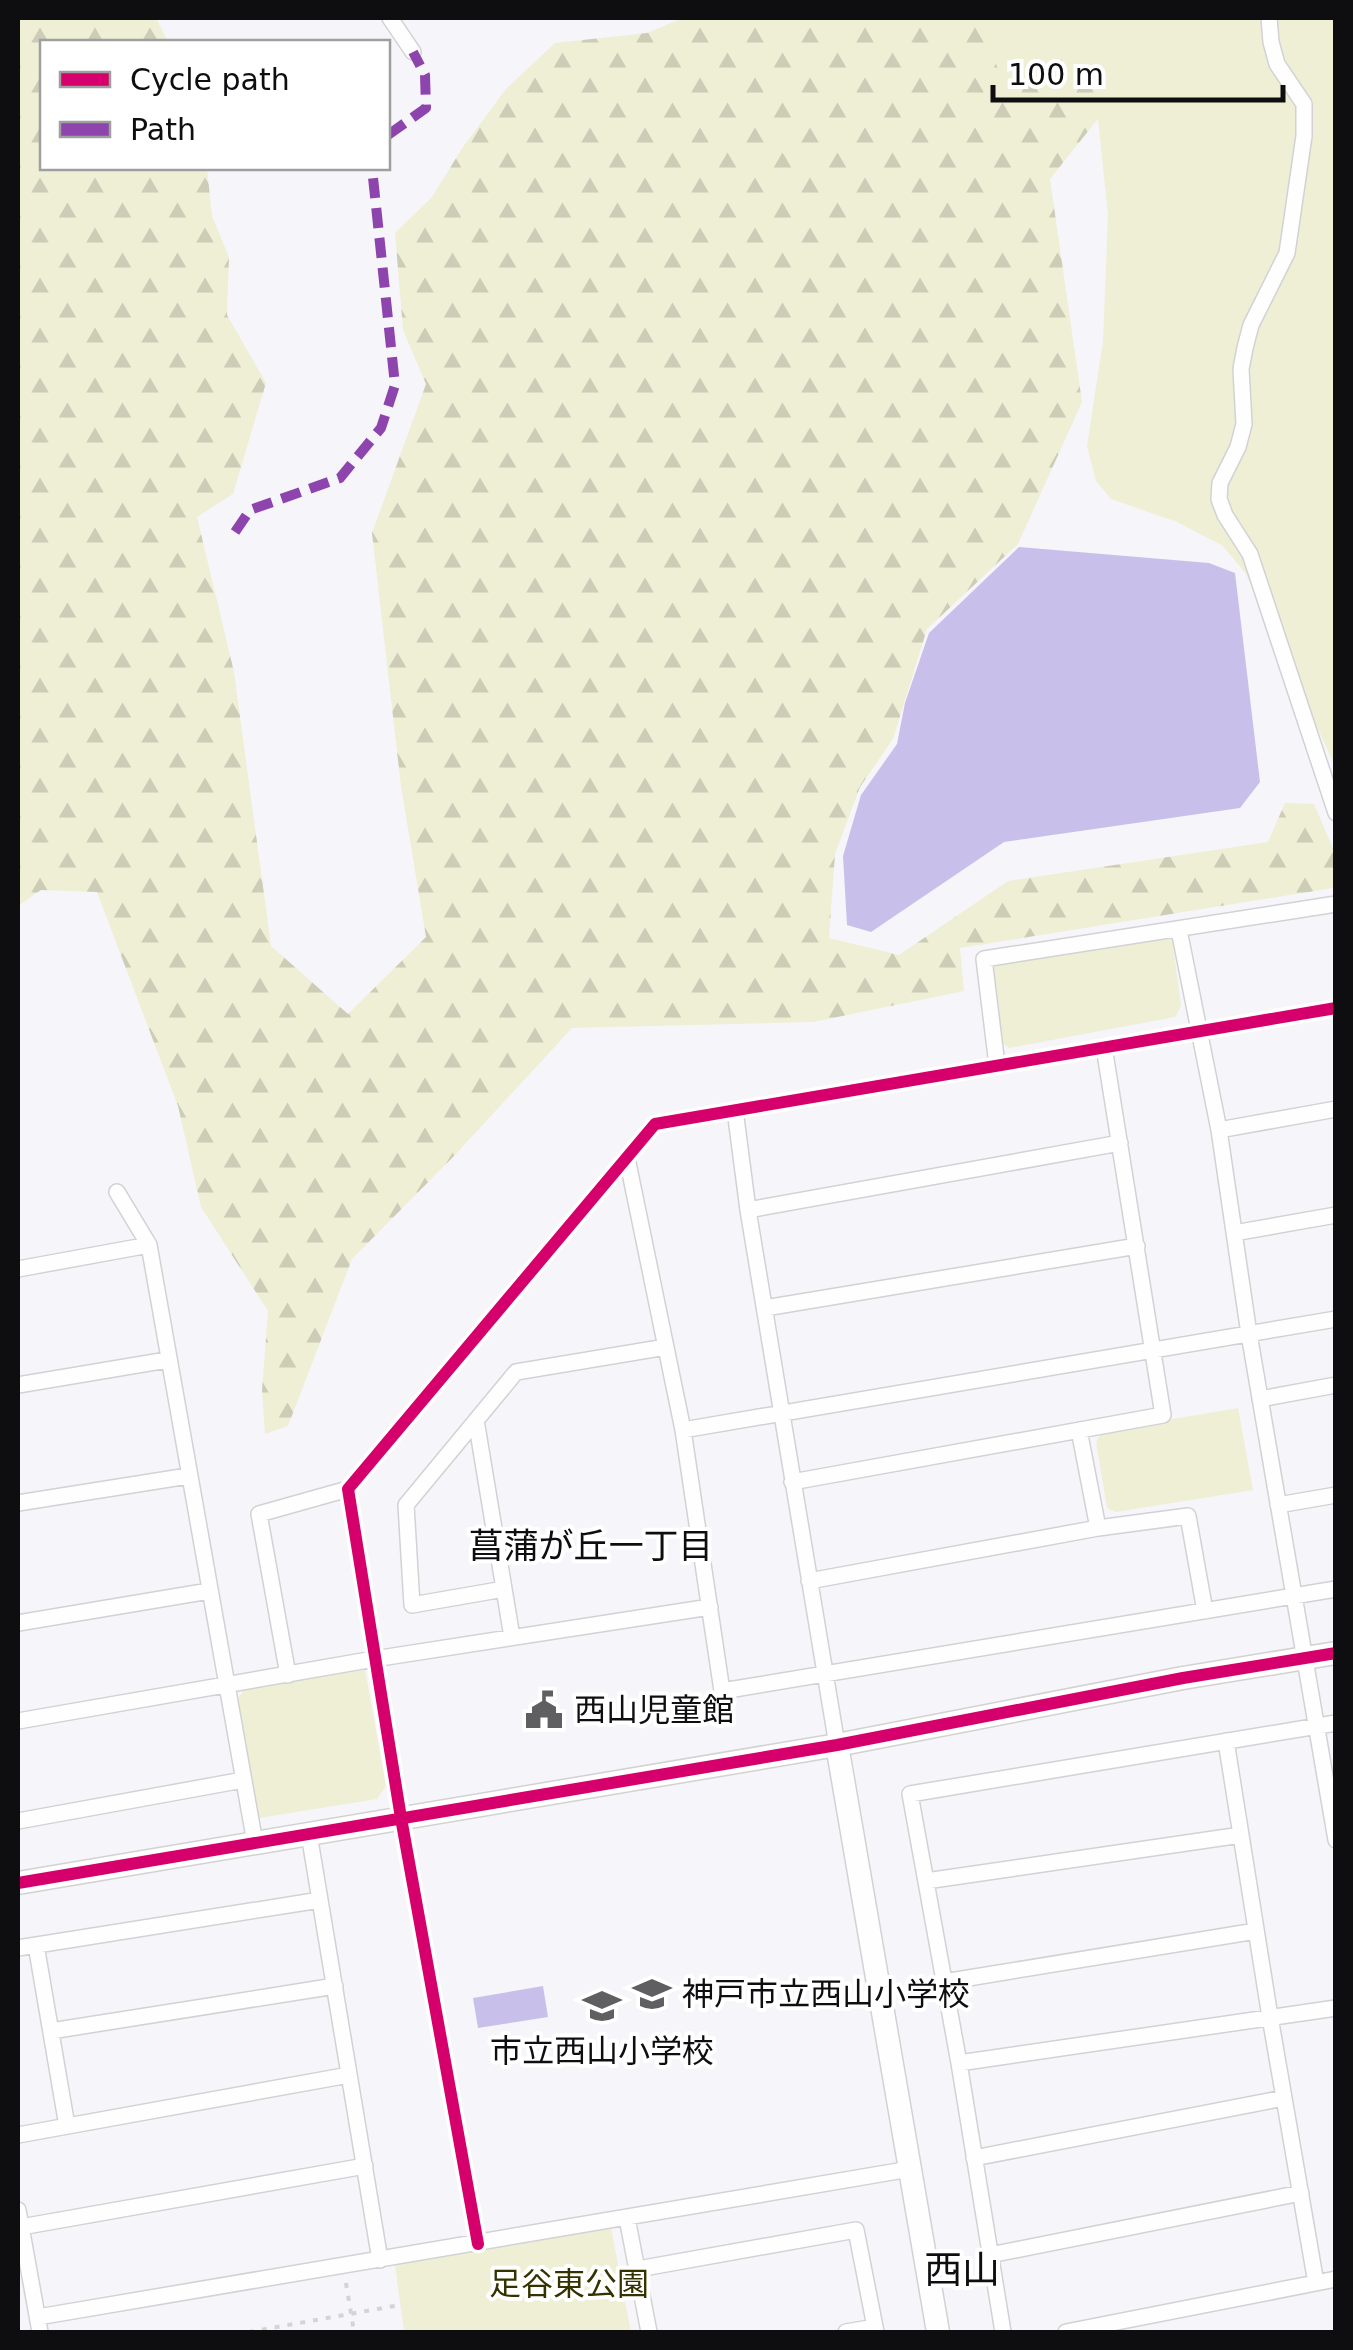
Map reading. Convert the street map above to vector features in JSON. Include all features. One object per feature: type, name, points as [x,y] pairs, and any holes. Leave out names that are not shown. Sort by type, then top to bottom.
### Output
[{"type":"street","points":[[390,18],[414,52]]},
{"type":"street","points":[[1269,18],[1270,42],[1277,64],[1304,104],[1304,136],[1287,253],[1245,348],[1241,368],[1244,424],[1220,483],[1219,499],[1224,515],[1250,554],[1336,813]]},
{"type":"street","points":[[997,1065],[984,960],[1336,904]]},
{"type":"street","points":[[1179,930],[1219,1130],[1249,1334],[1336,1840]]},
{"type":"street","points":[[288,1675],[259,1514],[348,1489],[656,1124],[1336,1008]]},
{"type":"street","points":[[792,1482],[1164,1415],[1104,1047]]},
{"type":"street","points":[[1219,1130],[1336,1109]]},
{"type":"street","points":[[735,1110],[792,1482],[938,2332]]},
{"type":"street","points":[[748,1210],[1120,1143]]},
{"type":"street","points":[[627,1158],[683,1430],[722,1691],[1336,1589]]},
{"type":"street","points":[[117,1192],[149,1245],[255,1843]]},
{"type":"street","points":[[1234,1233],[1336,1215]]},
{"type":"street","points":[[18,1269],[149,1245]]},
{"type":"street","points":[[765,1308],[1137,1246]]},
{"type":"street","points":[[683,1430],[1336,1319]]},
{"type":"street","points":[[504,1589],[412,1605],[406,1505],[516,1372],[666,1346]]},
{"type":"street","points":[[18,1385],[167,1360]]},
{"type":"street","points":[[1260,1399],[1336,1385]]},
{"type":"street","points":[[476,1420],[512,1637]]},
{"type":"street","points":[[1079,1430],[1098,1528]]},
{"type":"street","points":[[18,1503],[188,1476]]},
{"type":"street","points":[[348,1489],[401,1818],[478,2244]]},
{"type":"street","points":[[1278,1506],[1336,1495]]},
{"type":"street","points":[[810,1581],[1098,1528],[1188,1516],[1205,1611]]},
{"type":"street","points":[[18,1623],[209,1592]]},
{"type":"street","points":[[18,1721],[374,1658],[710,1607]]},
{"type":"street","points":[[18,1883],[838,1745],[1336,1652]]},
{"type":"street","points":[[1003,2332],[910,1794],[1336,1722]]},
{"type":"street","points":[[1226,1741],[1316,2282]]},
{"type":"street","points":[[18,1821],[243,1780]]},
{"type":"street","points":[[309,1834],[380,2260]]},
{"type":"street","points":[[926,1881],[1241,1834]]},
{"type":"street","points":[[18,1948],[320,1900]]},
{"type":"street","points":[[944,1982],[1256,1931]]},
{"type":"street","points":[[36,1945],[67,2126]]},
{"type":"street","points":[[51,2031],[335,1986]]},
{"type":"street","points":[[959,2063],[1336,2008]]},
{"type":"street","points":[[18,2135],[349,2075]]},
{"type":"street","points":[[974,2158],[1284,2098]]},
{"type":"street","points":[[21,2228],[364,2166]]},
{"type":"street","points":[[18,2210],[39,2325],[344,2266],[910,2168]]},
{"type":"street","points":[[990,2255],[1300,2193]]},
{"type":"street","points":[[627,2218],[648,2332]]},
{"type":"street","points":[[638,2269],[856,2230],[875,2330],[846,2332]]},
{"type":"street","points":[[1066,2332],[1336,2279]]},
{"type":"path","points":[[344,2266],[354,2332]]},
{"type":"path","points":[[248,2332],[400,2305]]},
{"type":"green space","points":[[22,18],[156,18],[167,40],[40,40],[40,170],[207,170],[212,216],[229,257],[227,315],[266,383],[233,494],[197,517],[234,672],[271,946],[348,1014],[426,937],[401,786],[372,533],[426,384],[403,330],[395,233],[432,197],[506,89],[555,43],[647,33],[683,18],[1040,18],[1144,61],[1050,179],[1082,402],[1018,544],[927,629],[893,739],[860,787],[835,854],[829,938],[899,955],[1008,881],[1268,842],[1285,803],[1314,804],[1335,853],[1333,888],[960,948],[964,991],[813,1022],[572,1028],[352,1259],[288,1426],[265,1434],[262,1390],[268,1311],[201,1207],[178,1106],[97,892],[41,890],[18,906],[18,22]]},
{"type":"green space","points":[[980,18],[1335,18],[1335,766],[1246,574],[1223,546],[1177,522],[1111,499],[1096,481],[1087,446],[1103,341],[1108,215],[1091,52],[1000,75]]},
{"type":"green space","points":[[1172,937],[1181,1006],[1175,1017],[1009,1048],[1002,1043],[991,972],[998,961]]},
{"type":"green space","points":[[1238,1408],[1253,1490],[1116,1512],[1107,1508],[1096,1442],[1102,1431]]},
{"type":"green space","points":[[365,1669],[386,1786],[377,1799],[259,1818],[238,1698],[245,1689]]},
{"type":"green space","name":"足谷東公園","points":[[611,2228],[631,2332],[404,2332],[395,2265]]},
{"type":"shaded area","points":[[1019,547],[1209,563],[1235,573],[1260,782],[1240,808],[1004,842],[871,932],[847,925],[843,856],[861,795],[897,744],[905,703],[929,633]]},
{"type":"shaded area","points":[[543,1986],[548,2017],[478,2028],[473,1998]]},
{"type":"marked path","points":[[390,134],[426,108],[425,75],[413,52]]},
{"type":"marked path","points":[[235,532],[250,510],[340,478],[381,428],[395,385],[372,170]]},
{"type":"cycle path","points":[[478,2244],[401,1818],[348,1489],[655,1124],[1336,1008]]},
{"type":"cycle path","points":[[18,1883],[837,1745],[1183,1678],[1336,1653]]},
{"type":"place","name":"西山児童館","points":[[544,1710]]},
{"type":"place","name":"神戸市立西山小学校","points":[[652,1994]]},
{"type":"place","name":"市立西山小学校","points":[[602,2006]]},
{"type":"district","name":"菖蒲が丘一丁目","points":[[591,1546]]},
{"type":"district","name":"西山","points":[[962,2270]]}]
